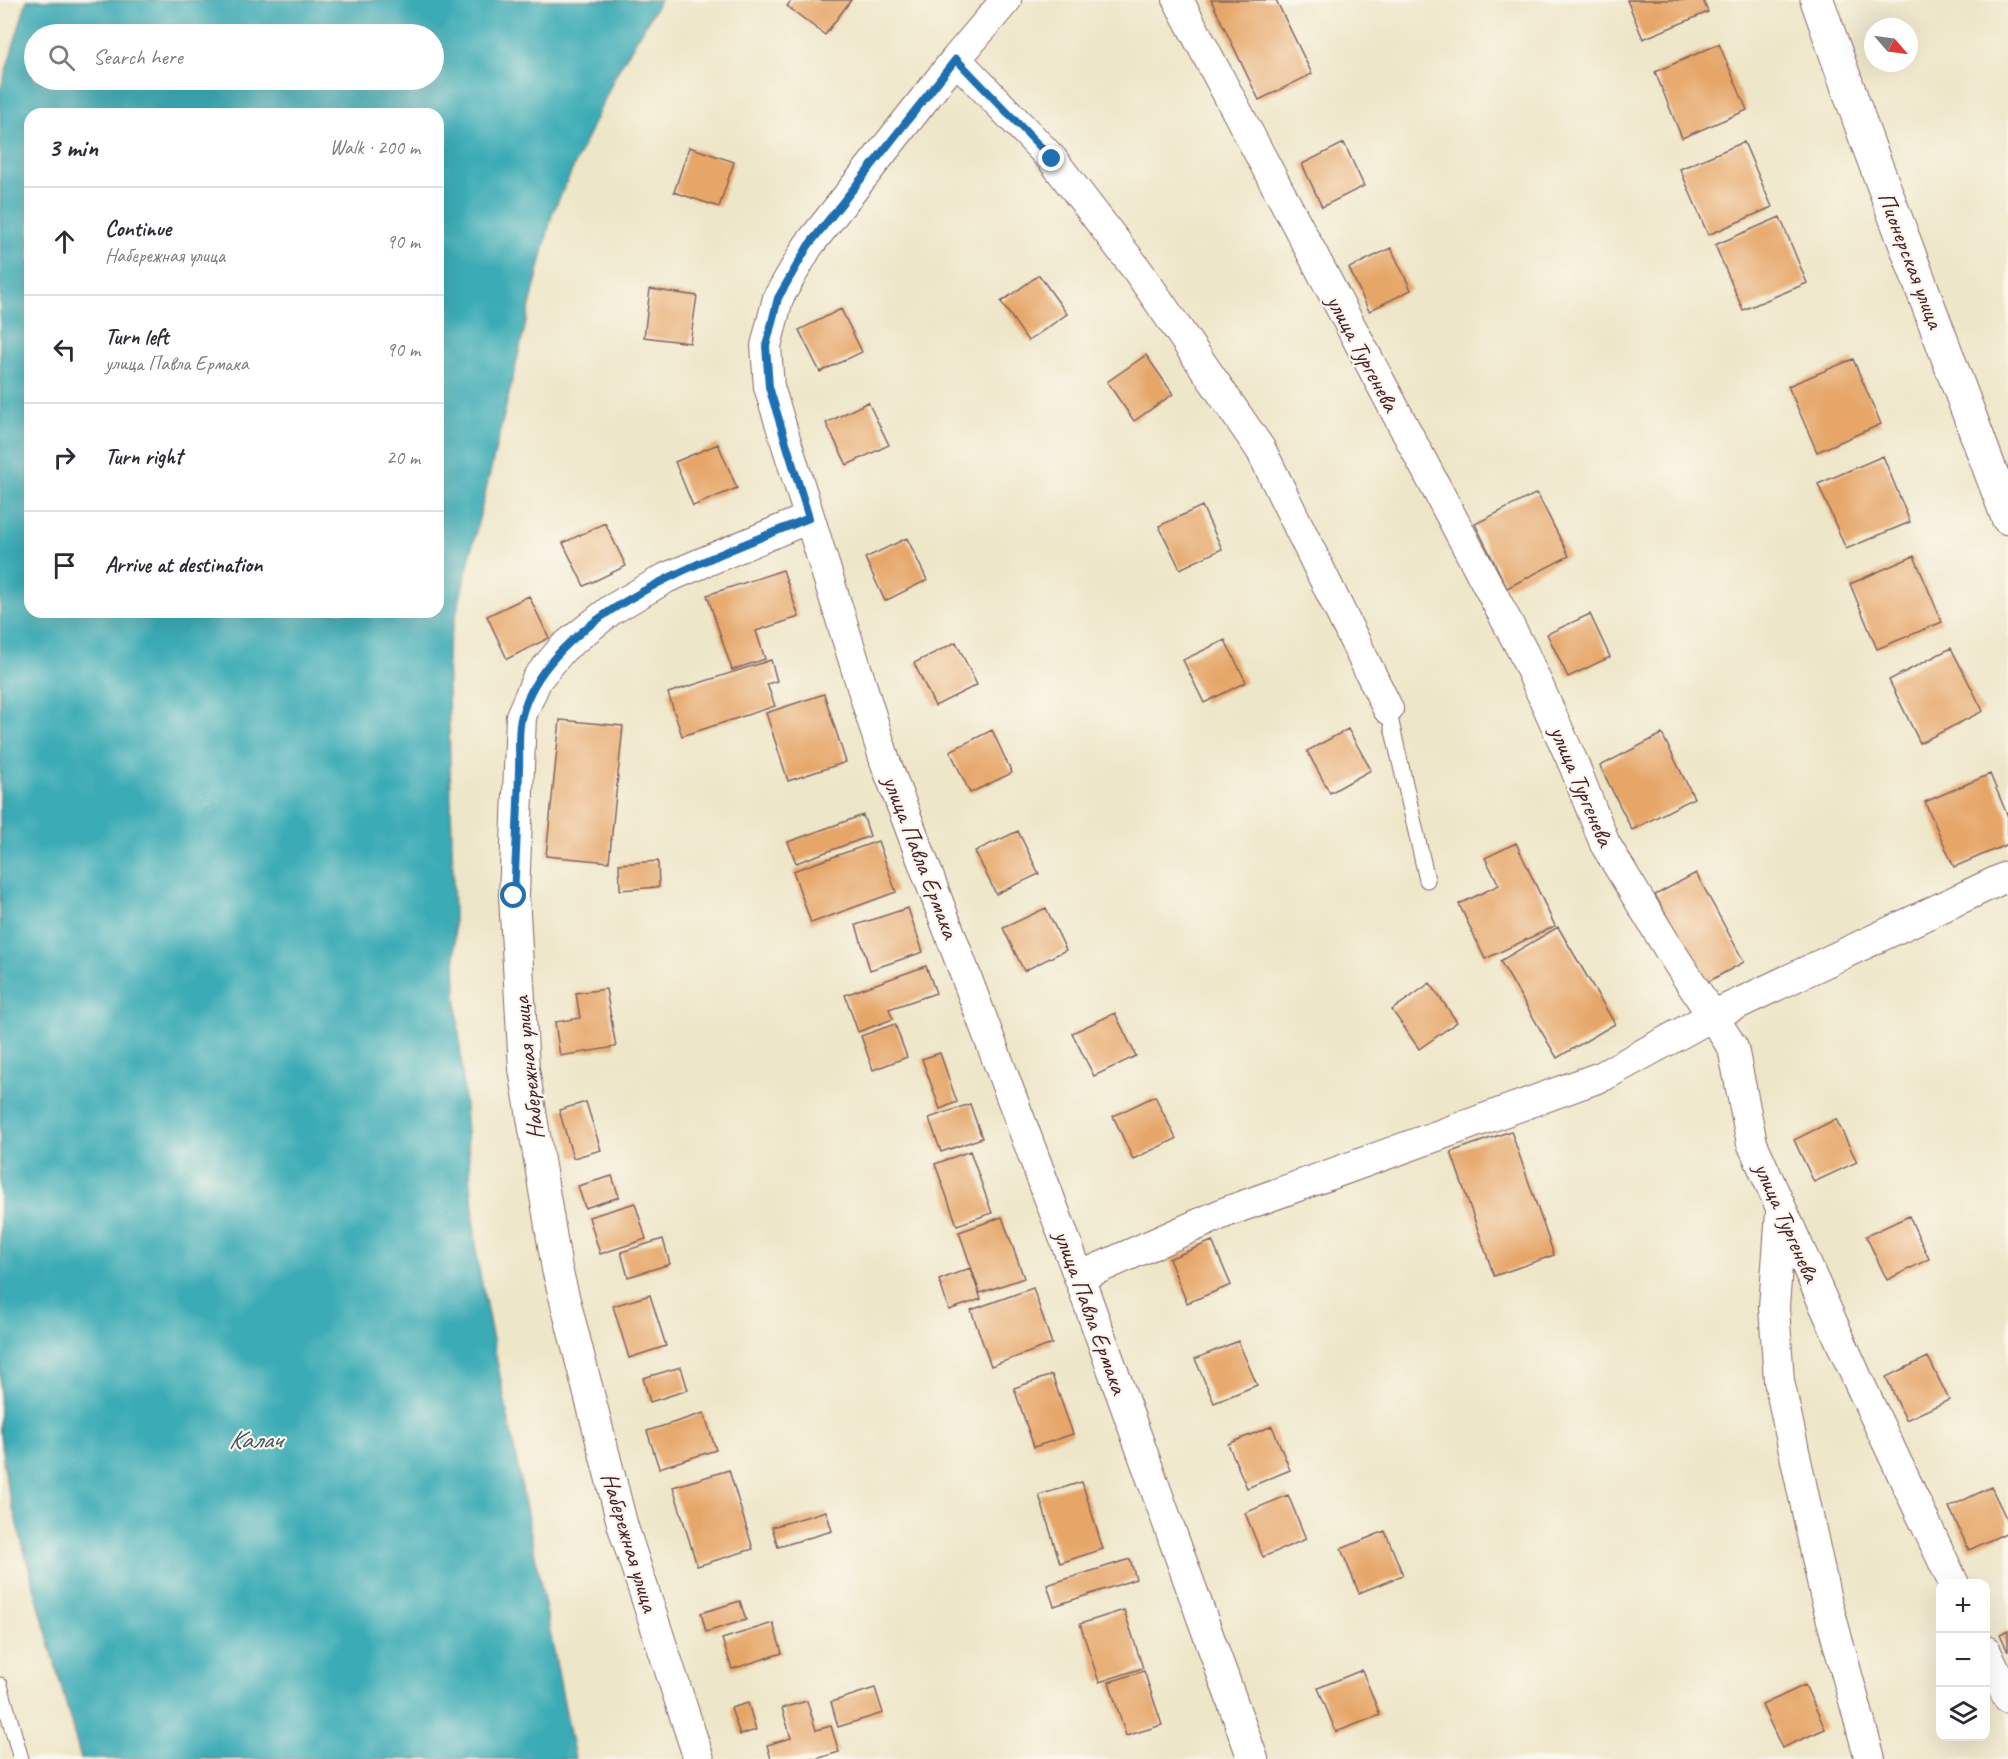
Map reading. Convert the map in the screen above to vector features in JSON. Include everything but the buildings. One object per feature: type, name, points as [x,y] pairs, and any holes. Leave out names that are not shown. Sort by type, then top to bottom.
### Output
[{"type":"street","name":"улица Павла Ермака","points":[[1006,0],[956,59],[808,246],[778,298],[766,346],[769,387],[885,761],[1079,1277],[1253,1759]]},
{"type":"street","name":"улица Тургенева","points":[[1178,0],[1523,652],[1574,765],[1605,844],[1733,1048],[1752,1143],[1857,1378],[1952,1579]]},
{"type":"street","name":"Пионерская улица","points":[[1817,0],[1870,150],[2008,518]]},
{"type":"street","points":[[956,59],[1052,159],[1138,271],[1262,450],[1388,709]]},
{"type":"street","name":"Набережная улица","points":[[699,1759],[623,1527],[557,1269],[524,1069],[514,896],[521,716],[537,678],[563,648],[611,610],[666,578],[809,518]]},
{"type":"street","points":[[1079,1277],[1226,1212],[1603,1076],[1712,1016],[2008,876]]},
{"type":"street","points":[[1781,1209],[1774,1307],[1779,1381],[1825,1595],[1870,1759]]},
{"type":"street","points":[[1990,1660],[2008,1698]]},
{"type":"lane","points":[[1388,709],[1427,880]]},
{"type":"lane","points":[[0,1685],[21,1759]]},
{"type":"water","name":"Калач","points":[[27,0],[660,0],[617,72],[552,214],[447,652],[456,994],[477,1259],[575,1759],[81,1759],[7,1487],[0,1433],[0,91]]},
{"type":"route","points":[[514,896],[521,716],[537,678],[563,648],[611,610],[666,578],[809,518],[769,387],[766,346],[778,298],[808,246],[956,59],[1052,159]]}]
